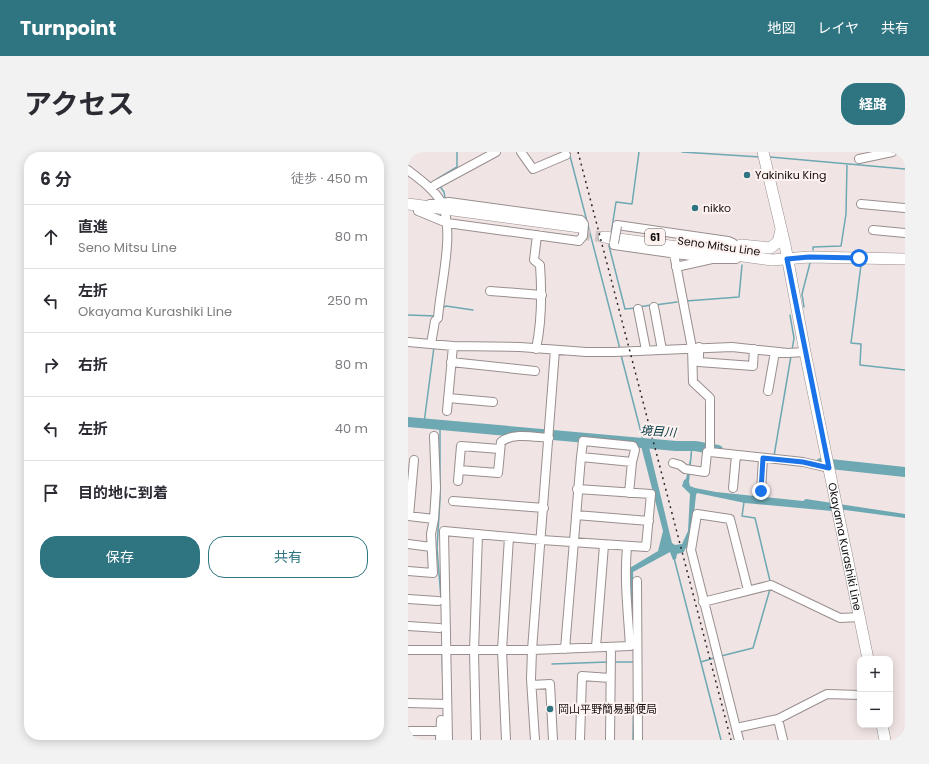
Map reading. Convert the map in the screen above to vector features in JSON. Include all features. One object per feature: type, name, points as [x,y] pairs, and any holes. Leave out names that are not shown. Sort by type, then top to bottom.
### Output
[{"type":"main road","name":"Okayama Kurashiki Line","points":[[764,156],[787,259],[796,353],[829,468],[867,656]]},
{"type":"main road","points":[[413,208],[579,230]]},
{"type":"main road","points":[[733,254],[741,245],[770,248],[778,242],[781,230]]},
{"type":"main road","name":"Seno Mitsu Line","points":[[603,234],[772,260],[809,257],[905,259]]},
{"type":"main road","name":"Seno Mitsu Line","points":[[733,254],[773,254],[787,259]]},
{"type":"main road","points":[[883,728],[885,740]]},
{"type":"street","points":[[436,186],[496,152]]},
{"type":"street","points":[[521,152],[533,170],[566,155]]},
{"type":"street","points":[[863,159],[892,152]]},
{"type":"street","points":[[408,170],[436,186],[445,212],[448,241],[434,344]]},
{"type":"street","points":[[449,202],[581,220],[584,224],[583,236],[579,240],[537,235],[445,212],[449,202]]},
{"type":"street","points":[[862,204],[905,208]]},
{"type":"street","points":[[676,267],[712,259],[733,254],[733,243],[728,240],[617,225],[614,245],[712,259]]},
{"type":"street","points":[[873,230],[905,233]]},
{"type":"street","points":[[536,349],[540,332],[542,295],[540,265],[534,260],[537,235]]},
{"type":"street","points":[[674,254],[699,362],[753,366],[754,349]]},
{"type":"street","points":[[490,291],[542,295]]},
{"type":"street","points":[[654,307],[662,350]]},
{"type":"street","points":[[638,309],[646,350]]},
{"type":"street","points":[[408,342],[453,346],[620,352],[695,347],[732,347],[796,353]]},
{"type":"street","points":[[447,411],[453,346]]},
{"type":"street","points":[[673,463],[689,470],[705,472],[708,452],[710,449],[710,398],[693,382],[695,347]]},
{"type":"street","points":[[535,740],[532,650],[542,540],[555,350]]},
{"type":"street","points":[[768,391],[775,352]]},
{"type":"street","points":[[452,362],[535,371]]},
{"type":"street","points":[[448,398],[493,402]]},
{"type":"street","points":[[459,470],[498,473],[501,442],[506,438],[549,435]]},
{"type":"street","points":[[408,571],[434,573],[431,534],[434,518],[436,488],[434,436]]},
{"type":"street","points":[[565,649],[577,489],[583,441],[633,446],[634,450],[629,493]]},
{"type":"street","points":[[458,481],[461,446],[500,449]]},
{"type":"street","points":[[710,449],[736,455],[803,462],[829,468]]},
{"type":"street","points":[[733,488],[736,455]]},
{"type":"street","points":[[581,457],[632,462]]},
{"type":"street","points":[[761,491],[763,458]]},
{"type":"street","points":[[414,460],[409,516],[434,518]]},
{"type":"street","points":[[448,740],[443,651],[444,531],[573,543],[646,547],[651,494],[577,489]]},
{"type":"street","points":[[453,501],[544,508]]},
{"type":"street","points":[[739,740],[691,550],[697,514],[730,518],[748,590]]},
{"type":"street","points":[[576,515],[649,521]]},
{"type":"street","points":[[476,740],[474,651],[478,534]]},
{"type":"street","points":[[506,740],[502,650],[509,537]]},
{"type":"street","points":[[408,544],[431,547]]},
{"type":"street","points":[[596,647],[604,545]]},
{"type":"street","points":[[408,650],[532,650],[630,646],[628,590],[625,571],[627,547]]},
{"type":"street","points":[[637,581],[638,740]]},
{"type":"street","points":[[703,602],[770,585],[840,618],[860,617]]},
{"type":"street","points":[[408,598],[438,600]]},
{"type":"street","points":[[408,626],[439,628]]},
{"type":"street","points":[[610,740],[611,647]]},
{"type":"street","points":[[580,740],[582,676],[610,678]]},
{"type":"street","points":[[532,685],[550,684],[553,740]]},
{"type":"street","points":[[736,728],[778,719],[827,694],[857,695]]},
{"type":"street","points":[[408,703],[445,704]]},
{"type":"street","points":[[778,719],[783,740]]},
{"type":"street","points":[[440,740],[441,720]]},
{"type":"street","points":[[408,731],[440,731]]},
{"type":"water","points":[[640,442],[648,443],[672,543],[675,545],[682,544],[688,531],[690,494],[682,486],[684,480],[686,479],[691,454],[689,482],[690,486],[695,488],[716,492],[803,501],[806,499],[905,514],[905,518],[845,510],[832,511],[745,503],[697,493],[689,546],[684,552],[677,554],[676,559],[673,560],[670,552],[633,572],[635,613],[631,613],[628,569],[658,551],[663,531]]},
{"type":"waterway","points":[[437,179],[457,167],[457,152]]},
{"type":"waterway","points":[[569,152],[620,349]]},
{"type":"waterway","points":[[611,234],[616,202],[632,204],[639,152]]},
{"type":"waterway","points":[[682,152],[760,157]]},
{"type":"waterway","points":[[770,157],[905,169]]},
{"type":"waterway","points":[[813,250],[813,247],[841,246],[846,214],[847,164]]},
{"type":"waterway","points":[[439,185],[444,192],[445,198]]},
{"type":"waterway","points":[[610,241],[609,246],[625,309],[636,308]]},
{"type":"waterway","points":[[804,307],[802,294],[810,263]]},
{"type":"waterway","points":[[686,301],[739,297],[742,265]]},
{"type":"waterway","points":[[861,265],[851,343],[861,344],[860,365],[905,370]]},
{"type":"waterway","points":[[655,305],[677,302]]},
{"type":"waterway","points":[[639,307],[651,305]]},
{"type":"waterway","points":[[442,308],[446,306],[473,310]]},
{"type":"waterway","points":[[408,315],[436,316]]},
{"type":"waterway","points":[[790,315],[794,338],[792,350]]},
{"type":"waterway","points":[[424,423],[434,347]]},
{"type":"waterway","points":[[621,355],[644,444]]},
{"type":"waterway","points":[[774,456],[791,356]]},
{"type":"waterway","name":"境目川","points":[[408,422],[676,446],[695,446],[718,450]]},
{"type":"waterway","points":[[440,425],[440,499],[437,548],[441,599]]},
{"type":"waterway","points":[[691,456],[692,446]]},
{"type":"waterway","name":"境目川","points":[[821,463],[905,472]]},
{"type":"waterway","points":[[744,502],[742,516],[755,518],[770,581]]},
{"type":"waterway","points":[[674,558],[721,740]]},
{"type":"waterway","points":[[721,656],[753,648],[770,589]]},
{"type":"waterway","points":[[633,612],[633,636]]},
{"type":"waterway","points":[[442,653],[443,685]]},
{"type":"waterway","points":[[701,662],[714,658]]},
{"type":"waterway","points":[[552,664],[608,662]]},
{"type":"waterway","points":[[613,662],[634,662]]},
{"type":"waterway","points":[[633,740],[634,678]]},
{"type":"tunnel","points":[[579,234],[604,237]]},
{"type":"railway","points":[[578,152],[731,740]]},
{"type":"place","name":"Yakiniku King","points":[[747,175]]},
{"type":"place","name":"nikko","points":[[695,208]]},
{"type":"place","name":"岡山平野簡易郵便局","points":[[550,709]]},
{"type":"route","points":[[761,491],[763,458],[803,462],[829,468],[787,259],[799,257],[859,258]]}]
